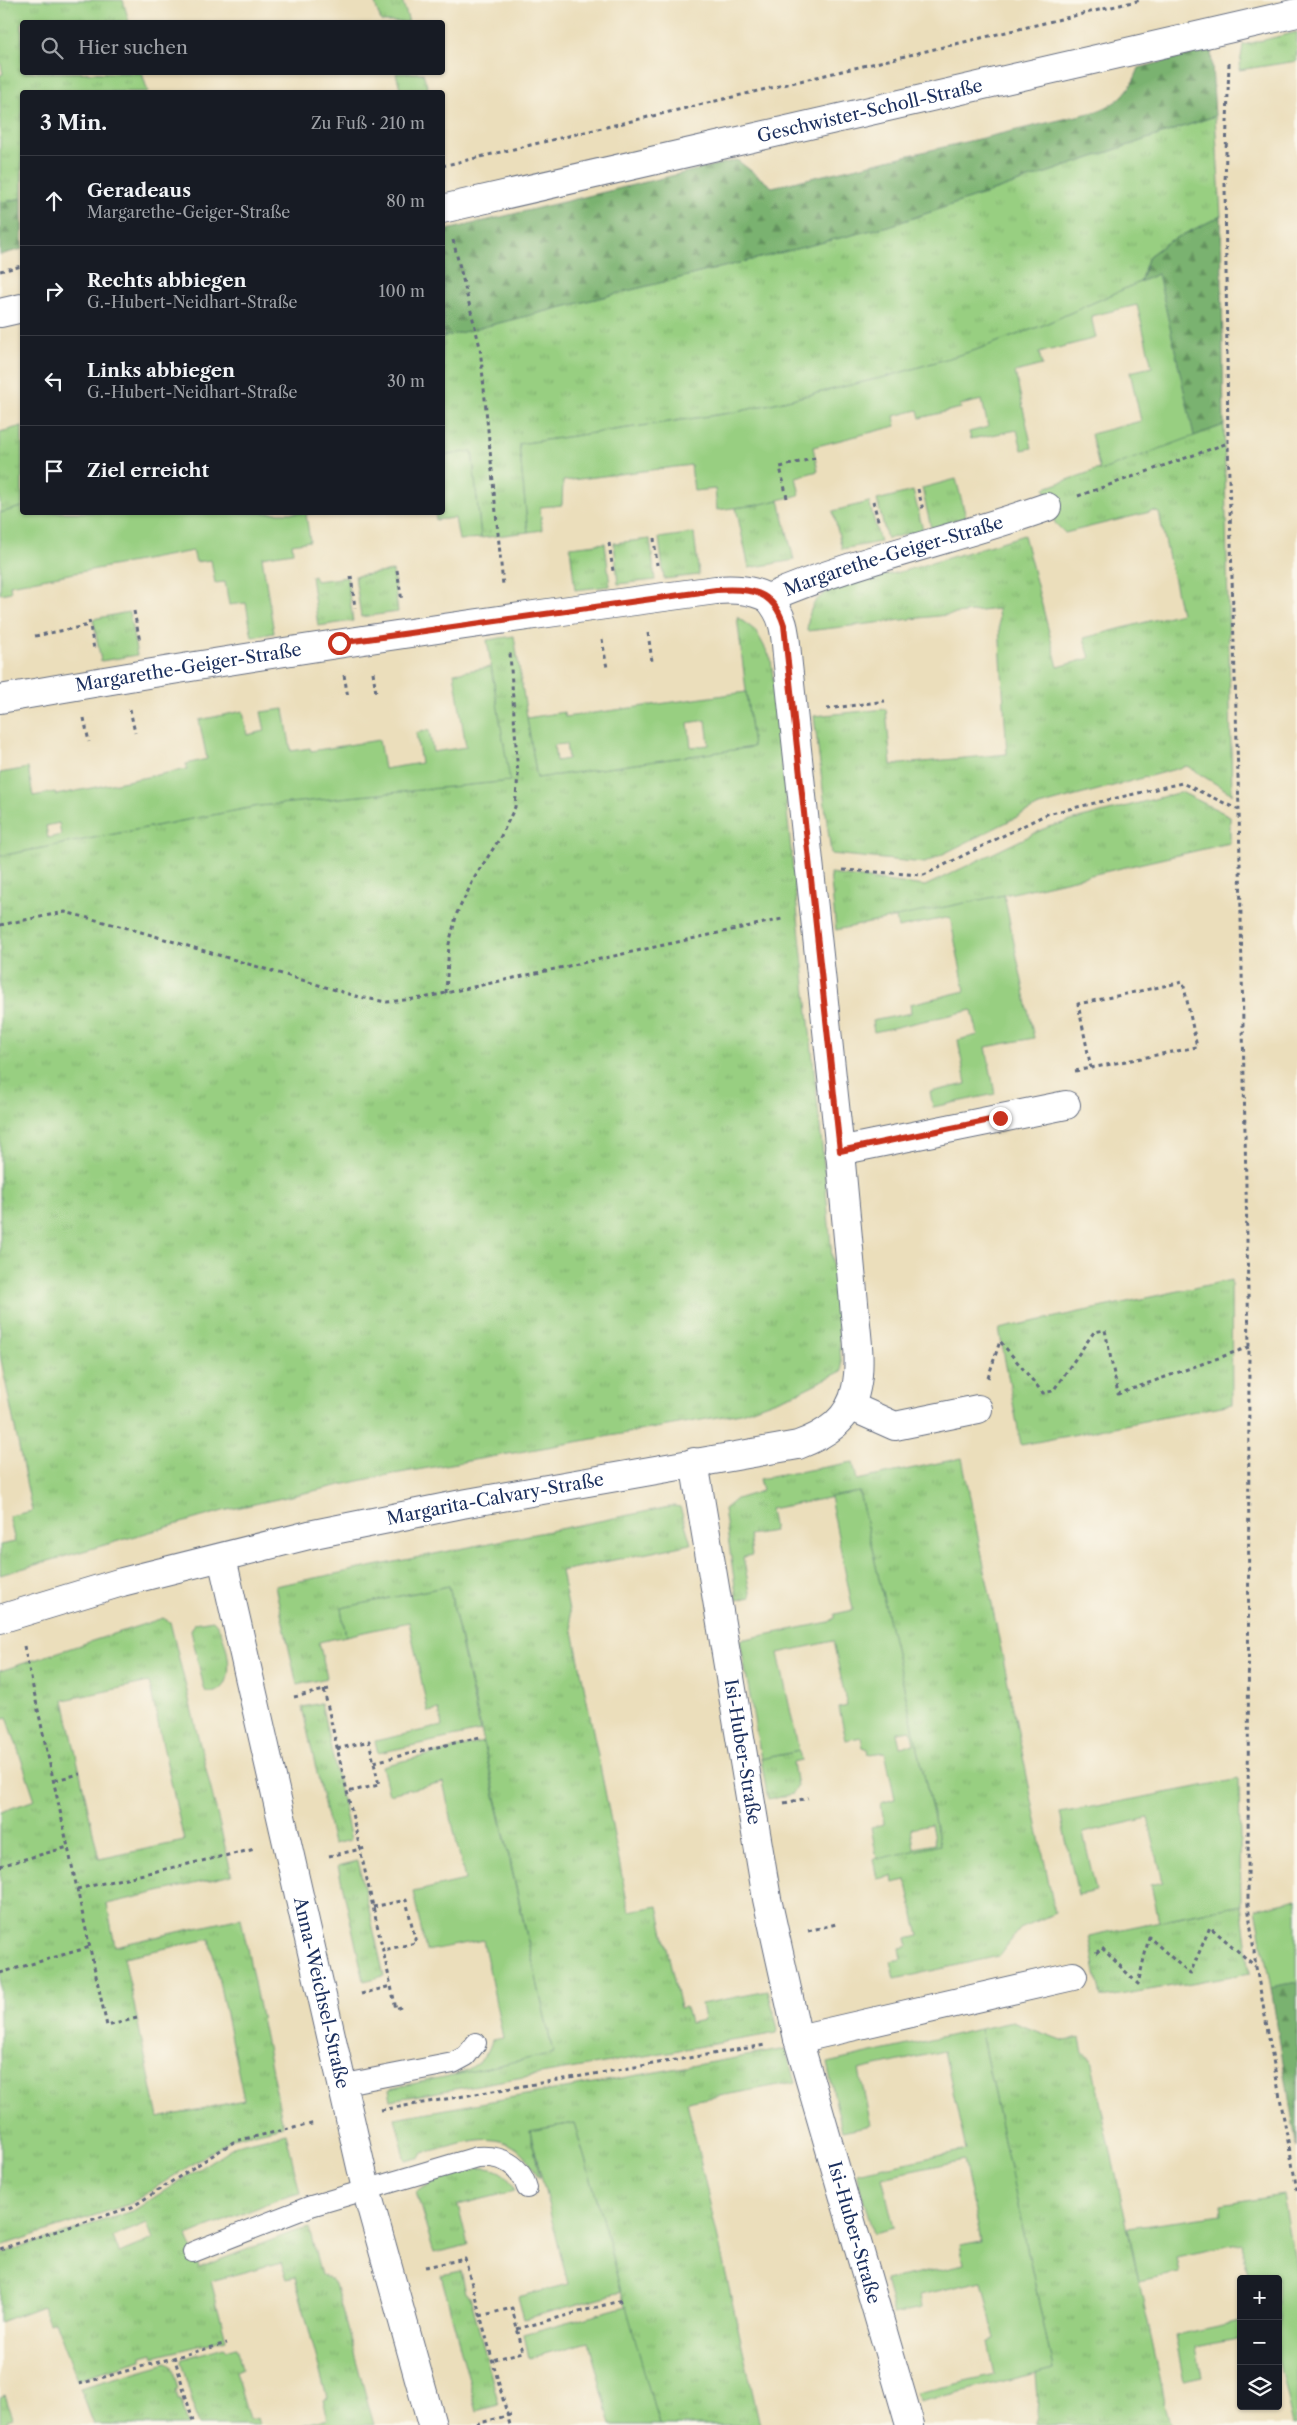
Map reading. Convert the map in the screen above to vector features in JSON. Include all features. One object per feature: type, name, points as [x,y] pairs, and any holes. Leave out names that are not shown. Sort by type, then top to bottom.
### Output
[{"type":"street","name":"Geschwister-Scholl-Straße","points":[[445,208],[1297,13]]},
{"type":"street","points":[[0,313],[20,308]]},
{"type":"street","name":"Margarethe-Geiger-Straße","points":[[0,699],[178,667],[315,646],[716,590],[736,589],[756,592],[768,598],[850,566],[943,541],[1046,506]]},
{"type":"street","points":[[768,598],[779,610],[784,625],[840,1151],[857,1337],[858,1372],[856,1390],[850,1406],[895,1426],[978,1409]]},
{"type":"street","points":[[840,1151],[1066,1105]]},
{"type":"street","name":"Margarita-Calvary-Straße","points":[[8,1616],[122,1582],[309,1535],[462,1504],[798,1444],[813,1439],[839,1422],[850,1406]]},
{"type":"street","name":"Isi-Huber-Straße","points":[[694,1462],[767,1899],[798,2039],[910,2425]]},
{"type":"street","name":"Anna-Weichsel-Straße","points":[[222,1558],[340,2085],[366,2189],[432,2425]]},
{"type":"street","points":[[798,2039],[1073,1976]]},
{"type":"lane","points":[[340,2085],[453,2063],[466,2056],[476,2043]]},
{"type":"lane","points":[[193,2252],[288,2214],[366,2189],[486,2156],[513,2164],[520,2170],[527,2188]]},
{"type":"path","points":[[445,165],[1141,0]]},
{"type":"path","points":[[1226,29],[1229,67],[1225,183],[1228,443],[1239,810],[1249,1346],[1248,1905],[1256,1967],[1297,2190]]},
{"type":"path","points":[[445,212],[480,347],[504,590]]},
{"type":"path","points":[[0,271],[20,266]]},
{"type":"path","points":[[1046,506],[1228,443]]},
{"type":"path","points":[[787,498],[780,467],[815,458]]},
{"type":"path","points":[[35,636],[90,625]]},
{"type":"path","points":[[446,993],[449,944],[456,914],[475,877],[500,838],[515,807],[518,776],[510,650]]},
{"type":"path","points":[[794,713],[885,701]]},
{"type":"path","points":[[810,868],[924,875],[1047,814],[1182,783],[1239,810]]},
{"type":"path","points":[[0,925],[65,912],[132,929],[359,997],[388,1002],[446,993],[815,912]]},
{"type":"path","points":[[1067,1073],[1197,1047],[1184,982],[1078,1004],[1090,1068]]},
{"type":"path","points":[[978,1409],[1000,1341],[1043,1393],[1052,1391],[1094,1332],[1105,1330],[1118,1394],[1249,1346]]},
{"type":"path","points":[[8,1616],[55,1780],[107,2026],[137,2018]]},
{"type":"path","points":[[294,1697],[329,1689]]},
{"type":"path","points":[[324,1690],[396,2009],[403,2006]]},
{"type":"path","points":[[374,1762],[480,1737]]},
{"type":"path","points":[[337,1749],[369,1741],[374,1762],[379,1785],[347,1792]]},
{"type":"path","points":[[55,1780],[80,1774]]},
{"type":"path","points":[[77,1889],[286,1842]]},
{"type":"path","points":[[0,1866],[68,1847]]},
{"type":"path","points":[[329,1856],[366,1848]]},
{"type":"path","points":[[373,1907],[406,1900],[416,1942],[383,1950]]},
{"type":"path","points":[[1073,1976],[1102,1948],[1138,1984],[1149,1937],[1190,1974],[1210,1927],[1256,1967]]},
{"type":"path","points":[[0,1973],[90,1947]]},
{"type":"path","points":[[361,1994],[391,1986]]},
{"type":"path","points":[[0,2249],[132,2207],[234,2141],[348,2117],[798,2039]]},
{"type":"path","points":[[425,2267],[471,2257]]},
{"type":"path","points":[[465,2258],[510,2425]]},
{"type":"path","points":[[517,2329],[623,2300]]},
{"type":"path","points":[[480,2316],[512,2308],[523,2352],[492,2360]]},
{"type":"path","points":[[79,2384],[174,2356],[227,2343]]},
{"type":"path","points":[[174,2356],[194,2425]]},
{"type":"path","points":[[476,2424],[514,2414]]},
{"type":"green space","points":[[0,0],[123,0],[128,20],[20,20],[20,75],[143,75],[147,90],[20,90],[20,198],[0,203],[0,75],[3,74],[0,60]]},
{"type":"green space","points":[[374,0],[402,0],[408,20],[380,20]]},
{"type":"green space","points":[[1297,32],[1297,61],[1239,70],[1243,45]]},
{"type":"green space","points":[[1211,49],[1215,116],[892,225],[445,337],[445,231],[737,160],[772,187],[1094,112],[1110,105],[1122,96],[1132,84],[1139,68]]},
{"type":"green space","points":[[397,75],[424,75],[428,90],[400,90]]},
{"type":"green space","points":[[1215,116],[1221,216],[1168,242],[1149,256],[1140,282],[1041,326],[976,350],[889,376],[737,412],[519,444],[528,532],[481,538],[472,451],[445,456],[445,336],[892,225]]},
{"type":"green space","points":[[20,198],[20,250],[0,255],[0,203]]},
{"type":"green space","points":[[1221,216],[1224,425],[1194,436],[1158,274],[1140,282],[1149,256],[1168,242]]},
{"type":"green space","points":[[1158,274],[1194,436],[1100,471],[1091,434],[1141,421],[1130,372],[1152,367],[1137,305],[1091,316],[1096,338],[1039,353],[1042,365],[1015,372],[1032,448],[1022,450],[1017,430],[971,439],[969,432],[988,427],[982,400],[960,405],[961,408],[920,418],[918,410],[894,416],[896,426],[813,447],[818,471],[796,477],[800,495],[757,505],[717,510],[715,489],[694,491],[691,465],[563,481],[562,505],[540,507],[542,530],[528,532],[519,444],[737,412],[889,376],[976,350],[1041,326]]},
{"type":"green space","points":[[1224,425],[1232,794],[1187,766],[1039,806],[925,863],[831,854],[814,716],[886,709],[891,765],[1007,754],[998,609],[807,631],[810,612],[817,600],[829,591],[850,582],[896,573],[1024,535],[1058,667],[1090,658],[1084,638],[1181,613],[1159,513],[1154,511],[1065,533],[1055,523],[1045,488]]},
{"type":"green space","points":[[20,427],[20,508],[0,513],[0,432]]},
{"type":"green space","points":[[472,451],[481,538],[459,540],[455,518],[436,520],[435,515],[445,515],[445,456]]},
{"type":"green space","points":[[956,479],[966,517],[931,528],[922,488]]},
{"type":"green space","points":[[913,491],[923,530],[887,539],[877,500]]},
{"type":"green space","points":[[779,500],[794,560],[749,568],[736,508]]},
{"type":"green space","points":[[869,502],[880,542],[842,549],[833,511]]},
{"type":"green space","points":[[20,508],[20,515],[306,515],[310,541],[292,544],[293,552],[262,557],[274,633],[252,637],[246,603],[229,605],[225,582],[215,583],[211,560],[196,562],[193,551],[10,585],[11,592],[0,594],[0,513]]},
{"type":"green space","points":[[694,533],[699,575],[664,579],[659,538]]},
{"type":"green space","points":[[650,539],[655,580],[618,584],[614,543]]},
{"type":"green space","points":[[605,543],[610,586],[575,590],[570,547]]},
{"type":"green space","points":[[393,571],[398,612],[361,617],[355,576]]},
{"type":"green space","points":[[314,575],[316,581],[347,577],[353,621],[318,626],[311,576]]},
{"type":"green space","points":[[129,612],[137,655],[101,661],[93,619]]},
{"type":"green space","points":[[737,617],[756,631],[771,659],[823,1156],[842,1371],[801,1391],[741,1413],[377,1477],[223,1511],[0,1575],[0,1545],[15,1542],[9,1516],[32,1511],[0,1355],[0,856],[259,806],[509,781],[487,640],[514,636],[537,778],[753,747]]},
{"type":"green space","points":[[491,667],[510,781],[259,806],[0,856],[0,773],[28,768],[33,796],[55,792],[56,795],[187,769],[186,764],[207,759],[199,720],[243,711],[247,735],[265,731],[261,712],[284,709],[291,751],[310,748],[311,751],[379,740],[384,769],[421,763],[416,733],[429,730],[433,752],[466,747],[454,673]],"holes":[[[59,823],[61,835],[48,838],[46,826]]]},
{"type":"green space","points":[[746,692],[753,747],[537,778],[527,718],[564,712],[565,717]],"holes":[[[706,720],[709,745],[691,747],[688,723]],[[566,744],[568,759],[556,761],[554,745]]]},
{"type":"green space","points":[[1181,792],[1230,816],[1230,843],[1004,895],[836,930],[830,874],[925,886],[1048,827]]},
{"type":"green space","points":[[1004,895],[1034,1038],[986,1047],[995,1094],[933,1107],[930,1092],[966,1084],[958,1040],[978,1035],[972,1010],[874,1032],[872,1021],[911,1013],[910,1004],[965,991],[950,917],[898,928],[896,917]]},
{"type":"green space","points":[[1231,1280],[1232,1404],[1021,1445],[999,1329]]},
{"type":"green space","points":[[962,1458],[1055,1913],[1020,1929],[999,1956],[895,1979],[891,1961],[902,1959],[900,1948],[908,1946],[906,1939],[919,1936],[906,1880],[893,1883],[892,1876],[877,1879],[873,1859],[940,1845],[859,1492],[770,1509],[774,1531],[749,1535],[752,1555],[743,1557],[751,1597],[737,1600],[724,1509],[736,1499],[762,1491],[759,1479],[853,1462],[857,1480]]},
{"type":"green space","points":[[859,1492],[940,1845],[877,1859],[871,1827],[884,1824],[881,1803],[895,1799],[885,1752],[869,1754],[868,1749],[863,1747],[861,1737],[846,1740],[839,1708],[847,1706],[833,1641],[778,1653],[799,1751],[761,1759],[740,1640],[829,1622],[835,1618],[835,1614],[853,1610],[830,1497]],"holes":[[[911,1730],[914,1744],[900,1747],[897,1732]],[[931,1824],[935,1844],[914,1848],[911,1828]]]},
{"type":"green space","points":[[674,1506],[680,1507],[691,1544],[561,1571],[629,1911],[658,1906],[680,2008],[686,2007],[690,2023],[704,2020],[701,2004],[768,1991],[778,2029],[777,2033],[391,2100],[389,2089],[553,2053],[449,1586],[341,1608],[346,1636],[319,1642],[327,1678],[297,1685],[275,1586]]},
{"type":"green space","points":[[449,1586],[480,1731],[378,1753],[375,1741],[442,1726],[439,1710],[428,1712],[409,1622],[346,1636],[341,1608]]},
{"type":"green space","points":[[163,1618],[170,1622],[232,1875],[107,1904],[115,1946],[241,1918],[283,2126],[233,2138],[130,2204],[0,2246],[0,1812],[35,1800],[7,1717],[0,1719],[0,1671]],"holes":[[[149,1682],[184,1841],[99,1859],[64,1700]],[[210,1939],[244,2100],[158,2118],[124,1957]]]},
{"type":"green space","points":[[213,1620],[223,1638],[227,1651],[228,1676],[224,1685],[217,1691],[206,1692],[191,1631],[195,1623]]},
{"type":"green space","points":[[321,1703],[351,1840],[333,1844],[302,1707]]},
{"type":"green space","points":[[483,1742],[553,2053],[455,2075],[468,2069],[483,2058],[492,2040],[503,2038],[483,1940],[426,1951],[413,1892],[465,1880],[443,1782],[389,1794],[382,1766]]},
{"type":"green space","points":[[799,1751],[801,1761],[793,1763],[797,1786],[793,1794],[768,1800],[761,1759]]},
{"type":"green space","points":[[1239,1779],[1241,1904],[1159,1921],[1151,1885],[1163,1882],[1148,1818],[1083,1833],[1096,1891],[1078,1895],[1060,1813]]},
{"type":"green space","points":[[358,1861],[384,1976],[364,1981],[338,1866]]},
{"type":"green space","points":[[1297,1899],[1297,1983],[1271,1988],[1256,1909]]},
{"type":"green space","points":[[1241,1904],[1250,1973],[1101,1998],[1089,1936]]},
{"type":"green space","points":[[1297,1983],[1297,2148],[1271,1988]]},
{"type":"green space","points":[[1012,2022],[1064,2041],[1080,2038],[1083,2053],[1091,2059],[1170,2425],[1036,2425],[1038,2400],[1036,2373],[1053,2369],[980,2029]]},
{"type":"green space","points":[[980,2029],[1053,2369],[919,2402],[917,2393],[995,2375],[988,2342],[995,2340],[982,2281],[920,2295],[922,2308],[894,2314],[885,2281],[964,2264],[960,2245],[981,2241],[964,2160],[882,2177],[894,2228],[873,2233],[856,2173],[966,2150],[944,2051],[859,2070],[871,2125],[842,2131],[827,2063]]},
{"type":"green space","points":[[781,2050],[786,2051],[795,2082],[687,2102],[760,2425],[659,2425],[597,2199],[574,2123],[530,2131],[540,2177],[538,2177],[528,2159],[516,2148],[503,2142],[489,2140],[458,2144],[423,2153],[421,2157],[406,2161],[395,2118]]},
{"type":"green space","points":[[574,2123],[597,2199],[621,2292],[524,2319],[518,2297],[568,2284],[530,2131]]},
{"type":"green space","points":[[286,2133],[300,2193],[279,2199],[187,2236],[199,2268],[293,2232],[309,2228],[321,2275],[332,2280],[335,2284],[374,2425],[302,2425],[328,2418],[323,2400],[327,2398],[295,2277],[287,2279],[281,2262],[211,2281],[226,2339],[154,2357],[153,2353],[142,2356],[142,2360],[77,2379],[55,2321],[49,2323],[43,2306],[0,2322],[0,2254],[133,2211],[236,2145]],"holes":[[[147,2223],[153,2239],[119,2253],[113,2237]]]},
{"type":"green space","points":[[480,2168],[497,2170],[506,2176],[515,2191],[458,2205],[468,2245],[434,2253],[416,2192],[437,2180]]},
{"type":"green space","points":[[1283,2194],[1297,2274],[1297,2424],[1293,2425],[1282,2377],[1282,2275],[1248,2275],[1242,2243],[1176,2257],[1179,2273],[1139,2281],[1128,2228],[1222,2215],[1221,2204]]},
{"type":"green space","points":[[461,2271],[466,2293],[470,2296],[499,2405],[477,2411],[441,2275]]},
{"type":"green space","points":[[626,2306],[659,2425],[611,2425],[589,2342],[529,2358],[524,2334]]},
{"type":"green space","points":[[1237,2322],[1237,2339],[1196,2347],[1202,2377],[1184,2381],[1175,2335]]},
{"type":"green space","points":[[224,2347],[225,2350],[236,2347],[242,2368],[235,2371],[249,2420],[257,2418],[259,2425],[199,2425],[181,2362],[182,2359]]},
{"type":"green space","points":[[167,2363],[172,2366],[178,2389],[176,2389],[178,2400],[181,2400],[188,2425],[94,2425],[80,2388]]},
{"type":"green space","points":[[5,2396],[13,2418],[7,2420],[8,2425],[0,2425],[0,2398]]},
{"type":"route","points":[[339,643],[716,590],[736,589],[756,592],[768,598],[779,610],[784,625],[840,1151],[1000,1118]]}]
